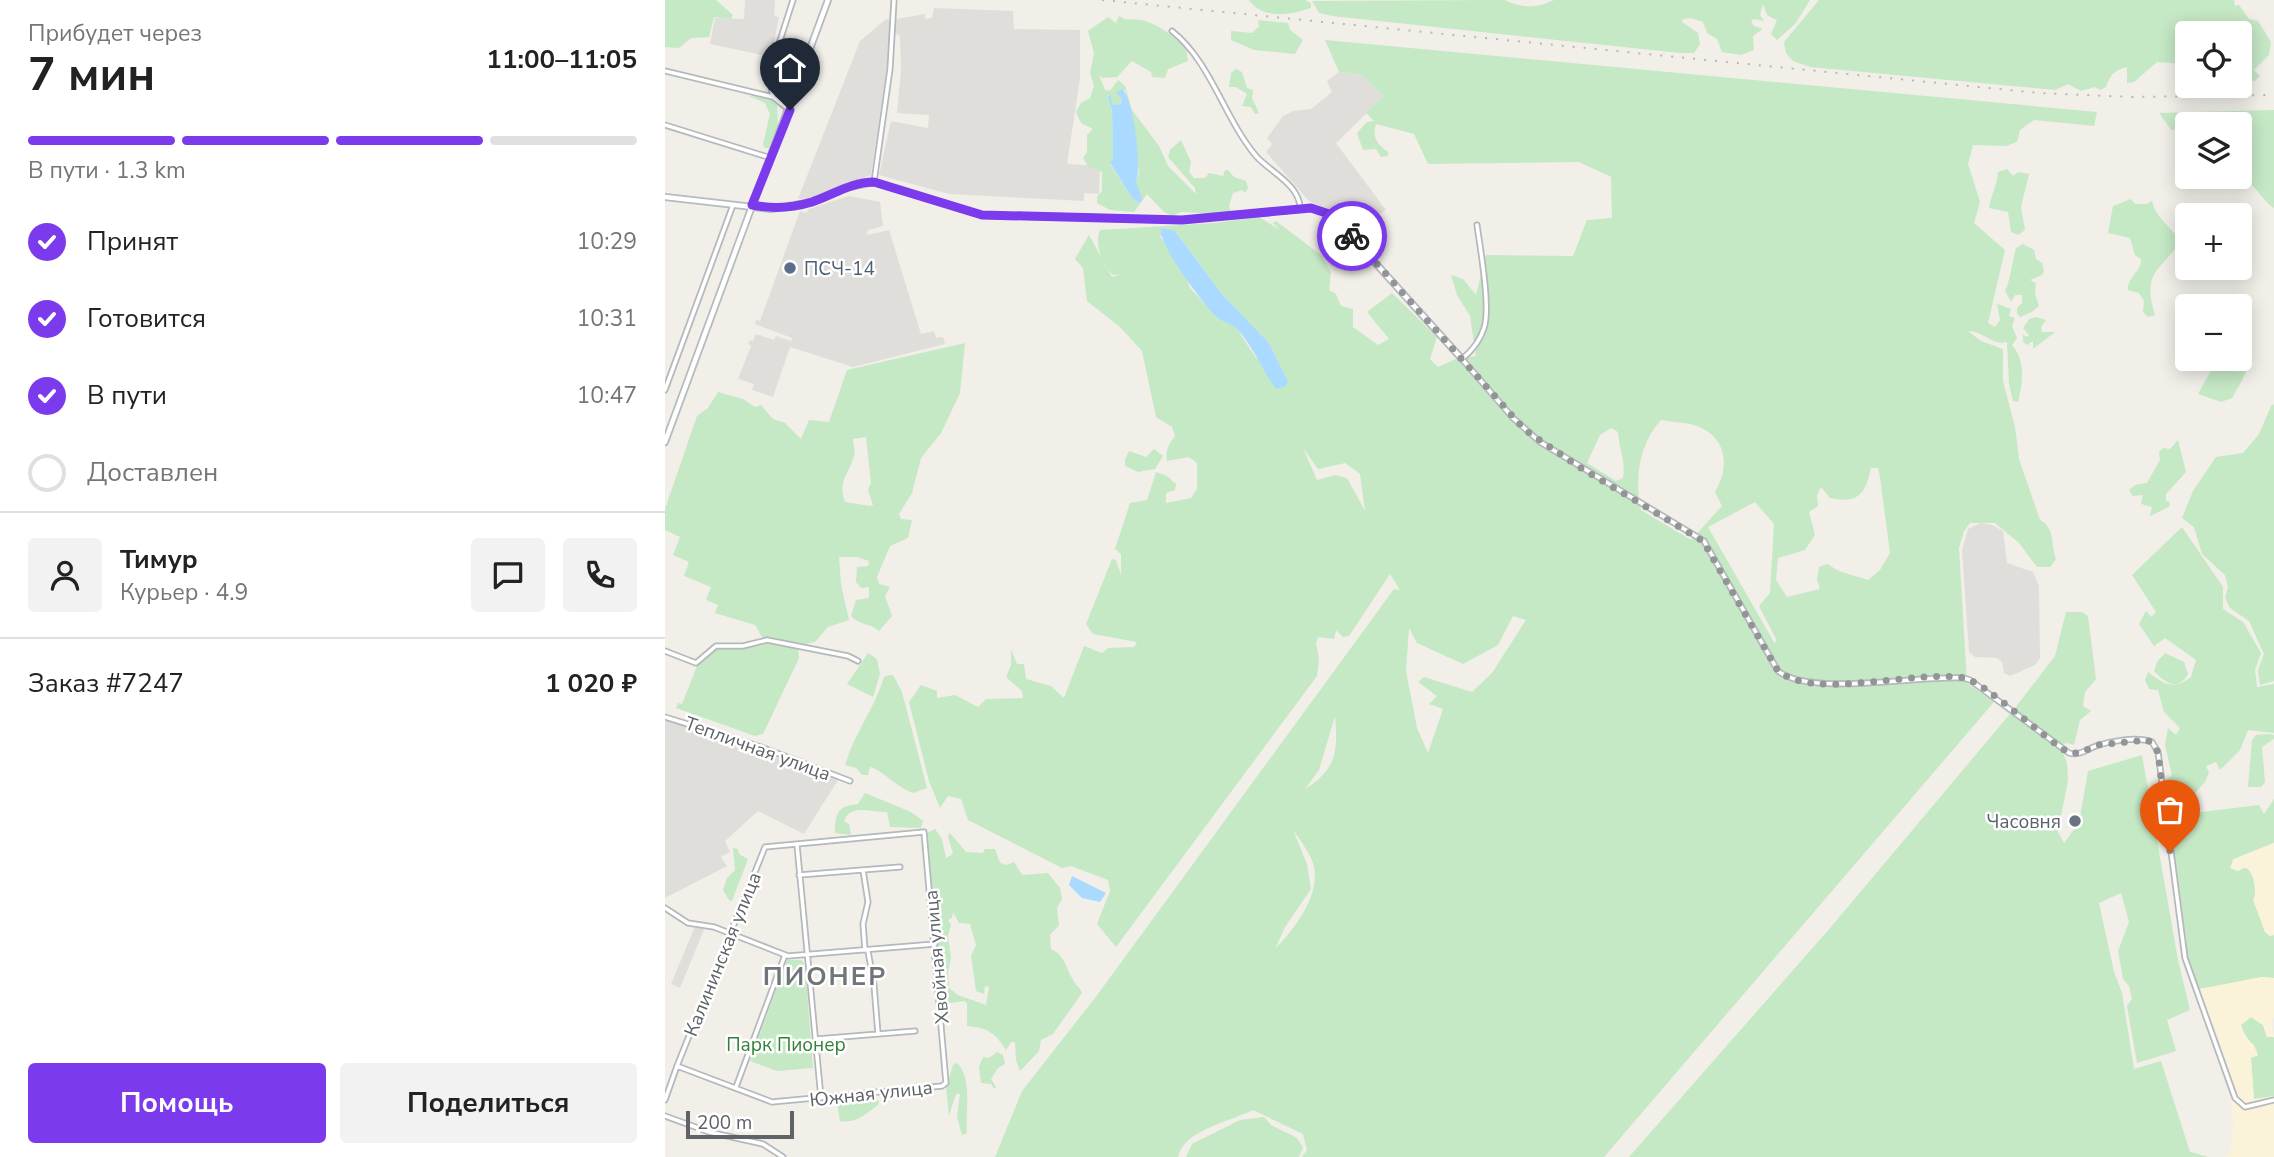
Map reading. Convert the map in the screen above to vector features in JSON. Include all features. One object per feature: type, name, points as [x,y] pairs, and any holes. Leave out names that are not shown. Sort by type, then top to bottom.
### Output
[{"type":"street","points":[[773,97],[769,75],[793,0]]},
{"type":"street","points":[[665,442],[790,110],[828,0]]},
{"type":"street","points":[[874,182],[890,69],[894,0]]},
{"type":"street","points":[[1173,31],[1192,51],[1257,158],[1296,195],[1300,208]]},
{"type":"street","points":[[665,71],[773,97],[790,110]]},
{"type":"street","points":[[665,125],[771,158]]},
{"type":"street","points":[[665,197],[771,209],[812,202],[860,183],[874,182],[982,215],[1182,220],[1300,208],[1322,210],[1332,215],[1513,418],[1540,442],[1703,541],[1778,671],[1783,675],[1814,684],[1964,678],[2074,755],[2098,745],[2141,739],[2152,742],[2158,752],[2185,958],[2235,1098],[2245,1107],[2274,1100]]},
{"type":"street","points":[[665,390],[733,204]]},
{"type":"street","points":[[1462,359],[1478,343],[1485,326],[1486,310],[1476,225]]},
{"type":"street","points":[[665,651],[696,663],[716,646],[743,646],[767,640],[848,656],[858,661]]},
{"type":"street","name":"Тепличная улица","points":[[665,717],[738,739],[850,780]]},
{"type":"street","name":"Хвойная улица","points":[[797,845],[924,832],[936,944],[946,1083]]},
{"type":"street","points":[[797,845],[821,1098]]},
{"type":"street","name":"Калининская улица","points":[[665,1100],[765,847],[797,845]]},
{"type":"street","points":[[799,876],[900,867]]},
{"type":"street","points":[[863,870],[868,902],[863,923],[874,985],[878,1034]]},
{"type":"street","points":[[665,908],[688,923],[695,922],[731,933],[785,955],[808,956],[936,944]]},
{"type":"street","points":[[736,1087],[785,955]]},
{"type":"street","points":[[817,1039],[915,1031]]},
{"type":"street","name":"Южная улица","points":[[677,1066],[772,1102],[946,1083]]},
{"type":"street","points":[[665,1116],[709,1132],[763,1144],[783,1157]]},
{"type":"shaded area","points":[[745,0],[775,0],[774,16],[779,17],[771,57],[710,44],[715,18],[744,19]]},
{"type":"shaded area","points":[[934,8],[1013,11],[1014,29],[1080,30],[1080,79],[1067,164],[1100,166],[1099,194],[1084,193],[1084,201],[949,194],[879,175],[891,121],[928,128],[929,115],[897,113],[901,70],[900,36],[895,33],[896,19],[925,14],[925,19],[932,18]]},
{"type":"shaded area","points":[[886,19],[891,20],[887,66],[871,175],[809,199],[798,199],[860,41]]},
{"type":"shaded area","points":[[1339,72],[1362,75],[1384,96],[1336,143],[1386,210],[1354,232],[1337,215],[1309,201],[1266,152],[1272,144],[1267,138],[1283,116],[1293,111],[1311,109],[1332,92],[1327,81]]},
{"type":"shaded area","points":[[849,196],[880,202],[883,226],[868,230],[867,235],[889,230],[921,334],[934,331],[936,338],[943,337],[945,344],[853,367],[790,347],[773,397],[752,390],[754,384],[738,379],[751,346],[748,344],[750,340],[753,341],[756,334],[774,340],[776,336],[791,341],[792,338],[755,324],[756,320],[760,321],[800,211],[806,213],[809,209]]},
{"type":"shaded area","points":[[1981,523],[2003,531],[2007,563],[2033,572],[2039,586],[2040,658],[2035,665],[2010,676],[2004,673],[2002,662],[1997,658],[1975,657],[1969,652],[1962,550],[1968,529]]},
{"type":"shaded area","points":[[665,721],[679,721],[838,780],[804,834],[758,811],[725,841],[730,852],[721,857],[727,866],[665,898]]},
{"type":"shaded area","points":[[696,924],[705,927],[680,988],[671,984]]},
{"type":"green space","points":[[665,0],[716,0],[733,15],[731,19],[714,17],[709,37],[691,38],[679,48],[665,47]]},
{"type":"green space","points":[[1249,0],[1305,0],[1311,3],[1311,8],[1287,14],[1270,13],[1255,7]]},
{"type":"green space","points":[[1504,0],[1529,6],[1554,0],[1810,0],[1795,24],[1777,40],[1771,34],[1777,20],[1767,15],[1763,4],[1760,15],[1764,21],[1751,21],[1754,26],[1763,29],[1753,36],[1754,50],[1741,55],[1722,52],[1717,39],[1707,33],[1703,22],[1691,18],[1683,19],[1682,22],[1698,33],[1700,44],[1694,53],[1680,53],[1332,16],[1319,13],[1312,1]]},
{"type":"green space","points":[[1819,0],[2234,0],[2235,6],[2239,5],[2249,19],[2258,21],[2271,42],[2269,55],[2254,70],[2260,76],[2252,81],[2252,21],[2175,21],[2175,63],[2157,62],[2134,82],[2127,83],[2127,67],[2123,68],[2113,74],[2106,87],[2081,91],[2068,84],[2055,90],[1810,67],[1793,61],[1786,53],[1784,42]]},
{"type":"green space","points":[[1119,16],[1148,22],[1166,32],[1186,49],[1188,61],[1168,69],[1165,78],[1152,77],[1151,72],[1132,61],[1117,77],[1102,78],[1099,75],[1105,90],[1110,91],[1118,80],[1125,86],[1132,110],[1159,146],[1168,166],[1196,194],[1195,188],[1168,157],[1170,150],[1181,140],[1191,162],[1189,172],[1194,178],[1205,178],[1209,173],[1223,176],[1225,170],[1228,170],[1234,177],[1246,181],[1248,188],[1245,193],[1242,190],[1233,193],[1229,206],[1231,211],[1219,214],[1181,212],[1172,216],[1164,212],[1147,194],[1134,212],[1110,210],[1097,203],[1097,197],[1102,191],[1102,172],[1088,166],[1083,158],[1087,152],[1087,135],[1093,129],[1081,123],[1076,112],[1081,103],[1090,98],[1094,86],[1090,73],[1094,53],[1088,31],[1108,17],[1116,23]],"holes":[[[1125,90],[1135,132],[1139,173],[1136,182],[1140,203],[1132,198],[1110,164],[1113,157],[1109,94],[1112,104],[1120,105],[1122,99],[1117,94]]]},
{"type":"green space","points":[[1258,20],[1288,23],[1290,30],[1303,40],[1295,54],[1254,50],[1231,40],[1231,31],[1252,33],[1259,26]]},
{"type":"green space","points":[[1325,40],[2097,112],[2094,126],[2034,120],[2020,130],[2017,142],[2006,146],[1973,145],[1968,164],[1980,202],[1974,223],[2005,250],[1988,323],[1995,327],[2000,320],[1997,304],[2011,309],[2009,316],[2015,318],[2012,326],[2017,338],[2012,345],[2020,358],[2022,372],[2018,402],[2013,401],[2009,384],[2007,342],[1997,342],[1968,331],[1981,341],[2003,349],[2003,381],[2015,427],[2019,459],[2040,520],[2051,532],[2056,559],[2050,567],[2037,567],[2019,543],[1995,523],[1970,523],[1964,531],[1959,548],[1967,683],[1994,702],[1604,1157],[1302,1157],[1307,1150],[1303,1134],[1253,1110],[1198,1133],[1182,1148],[1178,1157],[995,1157],[1022,1091],[1098,994],[1394,589],[1400,590],[1390,574],[1349,636],[1343,637],[1336,630],[1334,639],[1318,637],[1317,676],[1116,947],[1097,924],[1110,891],[1108,880],[1071,866],[1062,868],[968,820],[961,799],[948,796],[940,808],[929,781],[909,702],[921,685],[937,691],[937,698],[955,695],[978,707],[986,699],[1023,698],[1022,691],[1006,677],[1011,665],[1011,649],[1017,664],[1024,664],[1026,679],[1051,686],[1064,698],[1084,646],[1102,653],[1108,648],[1134,647],[1137,642],[1093,634],[1086,624],[1112,559],[1116,560],[1121,575],[1121,554],[1115,549],[1130,503],[1147,500],[1156,472],[1167,476],[1176,484],[1175,490],[1166,493],[1166,503],[1191,498],[1197,489],[1197,463],[1189,457],[1167,461],[1168,447],[1175,436],[1172,427],[1156,417],[1142,351],[1120,327],[1087,301],[1083,268],[1075,259],[1089,235],[1102,259],[1098,241],[1100,230],[1215,223],[1259,217],[1280,230],[1273,223],[1276,221],[1321,255],[1331,272],[1329,290],[1336,294],[1341,306],[1353,309],[1353,327],[1378,345],[1389,339],[1367,312],[1392,293],[1437,337],[1430,359],[1438,367],[1456,359],[1476,356],[1470,316],[1457,295],[1451,275],[1463,279],[1476,295],[1486,255],[1573,256],[1587,220],[1612,218],[1611,177],[1579,162],[1428,164],[1414,134],[1376,124],[1376,140],[1388,152],[1388,156],[1381,157],[1376,149],[1363,150],[1357,133],[1367,122],[1374,121],[1366,113],[1384,96],[1362,75],[1339,72]],"holes":[[[1175,231],[1221,293],[1269,343],[1288,384],[1256,358],[1237,329],[1205,304],[1190,288],[1184,272],[1160,236]],[[1661,420],[1686,423],[1713,436],[1723,452],[1723,472],[1715,492],[1722,506],[1691,540],[1641,510],[1638,474],[1648,440]],[[1611,428],[1618,432],[1624,465],[1623,478],[1616,481],[1587,463],[1600,435]],[[1303,448],[1318,469],[1345,463],[1360,474],[1365,511],[1347,478],[1335,475],[1317,480]],[[1871,468],[1878,468],[1890,553],[1880,570],[1868,580],[1839,571],[1827,564],[1819,567],[1817,579],[1820,589],[1787,597],[1776,580],[1778,558],[1805,550],[1815,535],[1809,512],[1818,506],[1817,495],[1821,487],[1830,498],[1848,500],[1859,495],[1866,485]],[[1755,502],[1774,524],[1770,593],[1759,606],[1776,639],[1775,644],[1708,527]],[[1513,616],[1526,620],[1492,673],[1472,692],[1424,677],[1418,682],[1437,696],[1429,704],[1443,709],[1428,753],[1417,728],[1406,671],[1409,628],[1417,643],[1463,664],[1498,645]],[[1335,716],[1333,758],[1316,782],[1305,789],[1319,770]],[[1293,830],[1311,858],[1315,878],[1304,912],[1275,949],[1285,927],[1311,889],[1307,864]]]},
{"type":"green space","points":[[775,64],[802,66],[789,99],[785,102],[777,96]]},
{"type":"green space","points":[[1236,69],[1242,72],[1247,88],[1253,90],[1252,98],[1259,113],[1255,114],[1251,107],[1242,106],[1247,94],[1236,87],[1229,87],[1231,73]]},
{"type":"green space","points":[[749,96],[768,97],[777,105],[778,125],[769,148],[765,148],[763,144],[770,114],[765,103]]},
{"type":"green space","points":[[2274,110],[2274,208],[2252,185],[2252,112],[2197,112]]},
{"type":"green space","points":[[2159,113],[2175,113],[2175,130],[2171,130]]},
{"type":"green space","points":[[2007,169],[2013,176],[2018,172],[2029,174],[2021,207],[2025,230],[2018,235],[2011,232],[2008,212],[1989,208],[1998,172]]},
{"type":"green space","points":[[2131,199],[2135,204],[2152,201],[2157,213],[2175,234],[2175,249],[2151,281],[2151,301],[2155,315],[2148,317],[2143,312],[2144,301],[2139,293],[2128,290],[2141,259],[2135,255],[2130,238],[2108,233],[2113,206]]},
{"type":"green space","points":[[2023,244],[2034,250],[2044,271],[2042,275],[2030,280],[2036,283],[2035,294],[2039,306],[2020,317],[2017,308],[2022,303],[2022,295],[2015,295],[2011,302],[2005,291],[2016,248]]},
{"type":"green space","points":[[2036,317],[2046,320],[2041,327],[2042,332],[2055,332],[2033,349],[2033,341],[2027,345],[2023,342],[2023,334],[2026,337],[2029,335],[2023,328],[2029,319]]},
{"type":"green space","points":[[965,343],[960,393],[941,433],[921,458],[912,493],[899,514],[901,519],[912,520],[908,538],[890,546],[877,577],[879,584],[890,587],[885,596],[892,616],[879,631],[851,616],[856,600],[869,598],[869,587],[861,588],[856,582],[857,567],[868,566],[869,561],[857,557],[839,557],[841,585],[849,620],[828,627],[815,642],[805,644],[762,637],[755,625],[715,613],[718,605],[706,600],[711,587],[684,576],[689,562],[673,555],[680,537],[665,530],[665,509],[697,416],[708,408],[718,392],[743,399],[755,407],[761,405],[773,419],[785,423],[801,439],[809,420],[829,422],[847,370]],"holes":[[[866,437],[871,483],[868,490],[873,505],[845,502],[842,488],[855,454],[853,439]]]},
{"type":"green space","points":[[2246,371],[2232,398],[2221,402],[2198,394],[2210,372]]},
{"type":"green space","points":[[2272,404],[2274,681],[2260,685],[2258,670],[2264,654],[2249,621],[2230,608],[2225,598],[2228,587],[2225,575],[2202,554],[2194,527],[2182,518],[2193,491],[2216,457],[2243,453],[2259,434]]},
{"type":"green space","points":[[2178,440],[2186,472],[2166,494],[2169,507],[2150,516],[2152,507],[2141,504],[2143,495],[2133,496],[2129,490],[2135,485],[2147,483],[2160,460],[2159,452],[2163,448],[2170,449]]},
{"type":"green space","points":[[1154,449],[1163,456],[1155,469],[1138,472],[1125,466],[1129,451],[1146,457]]},
{"type":"green space","points":[[2182,527],[2223,587],[2223,609],[2243,622],[2261,653],[2255,670],[2257,687],[2274,684],[2274,733],[2248,730],[2240,750],[2220,770],[2216,762],[2206,766],[2209,773],[2205,782],[2176,814],[2170,809],[2166,780],[2172,775],[2165,745],[2168,728],[2176,735],[2180,728],[2164,712],[2158,690],[2149,689],[2145,680],[2148,672],[2164,683],[2179,684],[2191,677],[2196,660],[2165,638],[2154,646],[2139,624],[2146,611],[2151,617],[2156,612],[2132,575]]},
{"type":"green space","points":[[2066,612],[2082,612],[2088,616],[2096,679],[2085,692],[2083,706],[2091,711],[2080,720],[2074,745],[2060,745],[2067,763],[2068,780],[2058,832],[2064,843],[2079,823],[2088,771],[2142,755],[2178,960],[2190,1010],[2167,1020],[2176,1051],[2137,1063],[2127,1006],[2132,999],[2129,986],[2123,979],[2118,951],[2129,922],[2121,893],[2099,903],[2114,972],[2122,993],[2134,1069],[2161,1061],[2190,1152],[2209,1157],[1629,1157],[1831,927],[2015,708],[2055,656]]},
{"type":"green space","points":[[767,643],[798,649],[799,658],[763,734],[755,736],[676,708],[678,703],[682,704],[699,661],[718,648],[743,649]]},
{"type":"green space","points":[[868,653],[877,659],[880,674],[873,697],[847,684]]},
{"type":"green space","points":[[2165,653],[2184,662],[2188,674],[2180,683],[2171,684],[2154,671],[2157,662]]},
{"type":"green space","points":[[893,675],[902,692],[927,788],[913,793],[874,768],[870,767],[868,775],[862,775],[856,768],[845,765],[884,677]]},
{"type":"green space","points":[[2256,735],[2274,735],[2274,739],[2262,747],[2265,782],[2261,787],[2248,787],[2252,740]]},
{"type":"green space","points":[[865,793],[911,812],[923,821],[921,828],[890,827],[887,812],[863,810],[852,812],[844,821],[849,824],[851,835],[835,833],[839,812],[858,804]]},
{"type":"green space","points":[[2274,799],[2274,843],[2233,859],[2252,872],[2256,894],[2254,900],[2265,932],[2270,936],[2274,935],[2274,978],[2262,977],[2200,989],[2189,964],[2186,948],[2173,843],[2193,813],[2259,805],[2264,814]]},
{"type":"green space","points":[[935,829],[942,839],[946,858],[953,854],[948,836],[950,833],[966,852],[983,853],[985,849],[995,849],[1000,863],[1007,865],[1014,862],[1022,875],[1048,873],[1060,888],[1062,899],[1057,908],[1059,925],[1050,935],[1051,949],[1062,958],[1082,993],[1053,1034],[1041,1040],[1039,1051],[1020,1071],[1015,1042],[1011,1042],[1006,1050],[991,1032],[967,1026],[967,1003],[964,1001],[943,1004],[927,833]],"holes":[[[953,912],[959,923],[970,924],[976,945],[971,956],[976,991],[984,994],[985,986],[989,987],[986,1005],[958,995],[949,988],[951,958],[948,936],[951,925],[948,920],[952,918]]]},
{"type":"green space","points":[[733,848],[738,849],[739,854],[748,859],[732,901],[723,890],[727,878],[735,870]]},
{"type":"green space","name":"Парк Пионер","points":[[787,960],[802,960],[805,966],[813,1068],[777,1071],[750,1061]]},
{"type":"green space","points":[[2251,1017],[2263,1025],[2267,1037],[2274,1037],[2274,1096],[2254,1100],[2251,1058],[2258,1055],[2254,1045],[2246,1039],[2241,1025]]},
{"type":"green space","points":[[997,1052],[1003,1055],[1005,1064],[998,1068],[991,1079],[996,1087],[994,1089],[991,1084],[981,1083],[979,1067],[983,1057],[989,1058]]},
{"type":"green space","points":[[957,1063],[962,1069],[967,1086],[967,1133],[962,1135],[957,1117],[960,1094],[956,1094],[949,1115],[946,1088],[953,1065]]},
{"type":"green space","points":[[871,1096],[879,1101],[878,1105],[856,1119],[840,1121],[837,1102]]},
{"type":"green space","points":[[1264,1117],[1271,1125],[1297,1138],[1303,1148],[1299,1157],[1186,1157],[1192,1144],[1240,1120]]},
{"type":"sand","points":[[2274,843],[2274,935],[2270,936],[2265,932],[2253,900],[2255,887],[2251,874],[2246,867],[2238,871],[2230,868],[2233,860]]},
{"type":"sand","points":[[2262,977],[2274,978],[2274,1017],[2271,1020],[2274,1037],[2267,1037],[2263,1025],[2251,1017],[2241,1025],[2258,1055],[2251,1058],[2254,1099],[2274,1096],[2274,1157],[2226,1157],[2230,1155],[2233,1126],[2228,1064],[2200,989]]},
{"type":"water","points":[[1122,89],[1130,106],[1136,134],[1136,182],[1142,199],[1140,203],[1132,198],[1110,163],[1113,157],[1112,111],[1108,98],[1110,94],[1112,104],[1120,105],[1122,99],[1116,93]]},
{"type":"water","points":[[1161,228],[1175,231],[1221,293],[1269,343],[1288,382],[1286,386],[1276,389],[1243,336],[1235,327],[1218,318],[1203,301],[1173,260],[1161,235]]},
{"type":"water","points":[[1072,876],[1106,893],[1100,902],[1082,898],[1069,885]]},
{"type":"railway","points":[[1102,0],[2039,93],[2131,97],[2274,95]]},
{"type":"way so far","points":[[1352,236],[1525,430],[1553,451],[1703,541],[1778,671],[1783,675],[1814,684],[1964,678],[2066,752],[2074,755],[2098,745],[2148,740],[2158,752],[2170,852]]},
{"type":"place","name":"ПСЧ-14","points":[[790,268]]},
{"type":"place","name":"Часовня","points":[[2075,821]]},
{"type":"district","name":"ПИОНЕР","points":[[825,976]]},
{"type":"route","points":[[790,110],[752,205],[771,209],[790,207],[812,202],[860,183],[874,182],[982,215],[1182,220],[1311,208],[1332,215],[1352,236]]}]
